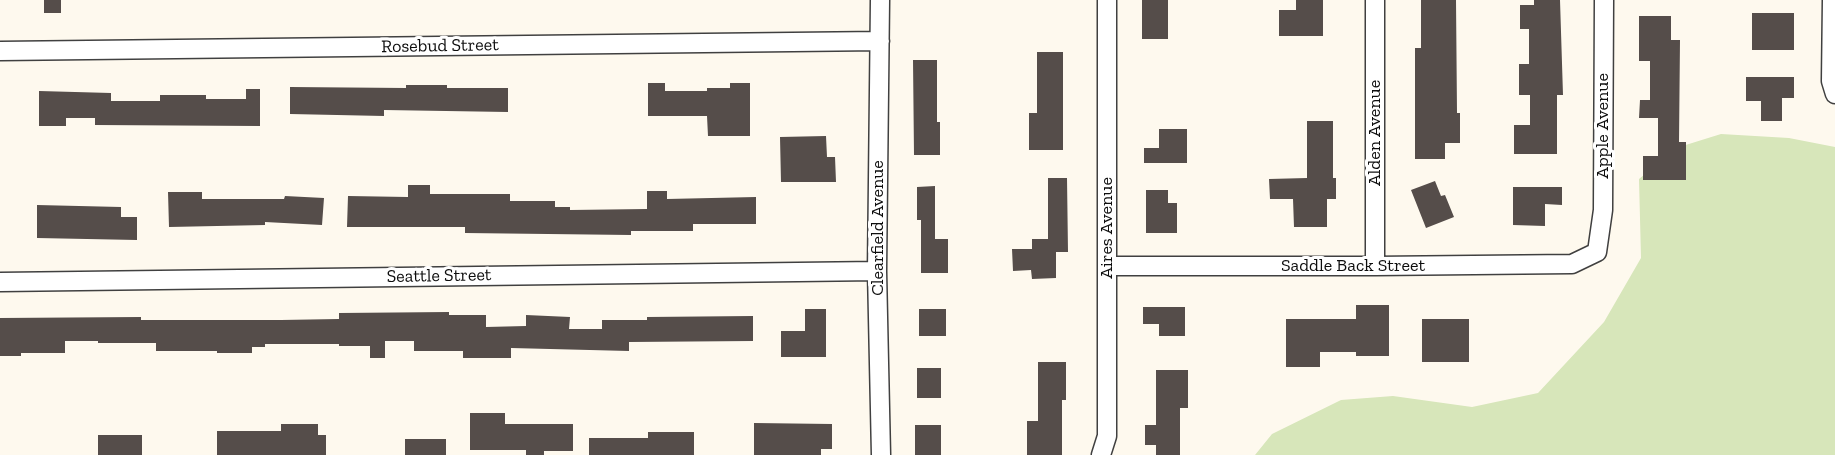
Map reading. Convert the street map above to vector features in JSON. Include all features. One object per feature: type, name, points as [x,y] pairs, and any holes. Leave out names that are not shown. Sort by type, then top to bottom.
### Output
[{"type":"street","name":"Clearfield Avenue","points":[[880,0],[877,271],[881,455]]},
{"type":"street","name":"Aires Avenue","points":[[1101,455],[1107,436],[1107,0]]},
{"type":"street","name":"Alden Avenue","points":[[1375,266],[1376,0]]},
{"type":"street","name":"Apple Avenue","points":[[1597,252],[1603,210],[1604,0]]},
{"type":"street","points":[[1832,0],[1831,81],[1835,94]]},
{"type":"street","name":"Rosebud Street","points":[[0,51],[880,42]]},
{"type":"street","name":"Saddle Back Street","points":[[1107,266],[1572,264],[1597,252]]},
{"type":"street","name":"Seattle Street","points":[[0,282],[877,271]]},
{"type":"green space","points":[[1721,134],[1789,138],[1835,147],[1835,455],[1255,455],[1272,434],[1341,400],[1393,396],[1472,407],[1538,393],[1604,322],[1641,258],[1639,179],[1676,148]]},
{"type":"building","points":[[44,0],[61,0],[61,13],[44,13]]},
{"type":"building","points":[[1142,0],[1168,0],[1168,39],[1142,39]]},
{"type":"building","points":[[1296,0],[1323,0],[1323,36],[1279,36],[1279,10],[1296,10]]},
{"type":"building","points":[[1421,0],[1456,0],[1457,113],[1460,113],[1460,143],[1445,143],[1445,159],[1415,159],[1415,48],[1421,48]]},
{"type":"building","points":[[1534,0],[1560,0],[1563,95],[1557,95],[1557,154],[1514,154],[1514,125],[1530,125],[1530,95],[1519,95],[1519,64],[1529,64],[1529,29],[1520,29],[1520,5],[1534,5]]},
{"type":"building","points":[[1752,13],[1794,13],[1794,50],[1752,50]]},
{"type":"building","points":[[1639,16],[1671,16],[1671,40],[1680,40],[1679,142],[1686,142],[1686,180],[1643,180],[1643,156],[1658,156],[1658,118],[1639,118],[1640,100],[1650,100],[1650,61],[1639,61]]},
{"type":"building","points":[[1037,52],[1063,52],[1063,150],[1029,150],[1029,113],[1037,113]]},
{"type":"building","points":[[913,60],[937,60],[937,122],[940,122],[940,155],[914,155]]},
{"type":"building","points":[[1746,77],[1794,77],[1794,98],[1782,98],[1782,121],[1761,121],[1761,101],[1746,101]]},
{"type":"building","points":[[648,83],[665,83],[665,91],[707,91],[707,88],[730,88],[730,83],[750,83],[750,136],[708,136],[707,116],[648,116]]},
{"type":"building","points":[[406,85],[508,88],[508,112],[384,110],[384,116],[290,114],[290,87],[406,88]]},
{"type":"building","points":[[246,89],[260,89],[260,126],[95,125],[95,118],[66,118],[66,126],[39,126],[39,91],[111,93],[111,101],[160,101],[160,95],[206,95],[206,99],[246,99]]},
{"type":"building","points":[[1307,121],[1333,121],[1333,178],[1336,178],[1336,199],[1327,199],[1327,227],[1294,227],[1293,199],[1270,199],[1269,179],[1307,178]]},
{"type":"building","points":[[1159,129],[1187,129],[1187,163],[1144,163],[1144,148],[1159,148]]},
{"type":"building","points":[[826,136],[827,157],[835,157],[836,182],[781,182],[780,137]]},
{"type":"building","points":[[1048,178],[1067,178],[1068,252],[1056,252],[1056,278],[1032,279],[1031,270],[1013,271],[1012,249],[1032,249],[1032,239],[1048,239]]},
{"type":"building","points":[[1435,181],[1441,196],[1445,195],[1454,217],[1426,228],[1411,190]]},
{"type":"building","points":[[408,185],[430,185],[430,194],[510,194],[510,201],[555,201],[555,207],[570,207],[570,210],[647,209],[647,191],[667,191],[667,199],[756,197],[756,224],[693,224],[693,231],[631,231],[631,235],[465,233],[465,227],[347,227],[348,196],[408,197]]},
{"type":"building","points":[[935,186],[935,239],[948,239],[948,273],[921,273],[921,220],[917,220],[917,187]]},
{"type":"building","points":[[1513,187],[1562,187],[1562,205],[1545,204],[1545,226],[1513,225]]},
{"type":"building","points":[[1146,190],[1168,190],[1168,203],[1177,203],[1177,233],[1146,233]]},
{"type":"building","points":[[168,192],[202,192],[202,199],[284,199],[285,196],[324,198],[322,225],[265,222],[265,225],[169,227]]},
{"type":"building","points":[[37,205],[121,207],[121,217],[137,217],[137,240],[37,238]]},
{"type":"building","points":[[1356,305],[1389,305],[1389,356],[1356,356],[1356,352],[1320,352],[1320,367],[1286,367],[1286,319],[1356,319]]},
{"type":"building","points":[[1143,307],[1185,307],[1185,336],[1159,336],[1159,324],[1143,324]]},
{"type":"building","points":[[805,309],[826,309],[826,357],[781,357],[781,331],[805,331]]},
{"type":"building","points":[[919,309],[946,309],[946,336],[919,336]]},
{"type":"building","points":[[449,312],[449,315],[486,315],[486,327],[526,326],[526,315],[570,317],[569,329],[602,329],[602,320],[647,320],[647,317],[753,316],[753,341],[629,342],[629,351],[511,348],[511,358],[463,358],[463,351],[414,351],[414,341],[385,341],[385,358],[370,358],[370,346],[339,346],[339,344],[265,344],[265,347],[252,347],[252,353],[217,353],[217,351],[156,351],[156,343],[65,341],[65,353],[21,353],[21,356],[0,356],[0,318],[141,317],[141,320],[281,320],[339,319],[339,313]]},
{"type":"building","points":[[1422,319],[1469,319],[1469,362],[1422,362]]},
{"type":"building","points":[[1038,362],[1066,362],[1066,400],[1062,400],[1062,455],[1027,455],[1027,421],[1038,421]]},
{"type":"building","points":[[917,368],[941,368],[941,398],[917,398]]},
{"type":"building","points":[[1156,370],[1188,370],[1188,408],[1180,408],[1180,455],[1156,455],[1156,445],[1145,445],[1145,425],[1156,425]]},
{"type":"building","points":[[470,413],[505,413],[505,424],[573,424],[573,451],[544,451],[544,455],[526,455],[526,450],[470,450]]},
{"type":"building","points":[[754,423],[832,424],[832,449],[821,449],[821,455],[754,455]]},
{"type":"building","points":[[281,424],[318,424],[318,435],[326,435],[326,455],[217,455],[217,431],[281,431]]},
{"type":"building","points":[[915,425],[941,425],[941,455],[915,455]]},
{"type":"building","points":[[648,432],[694,432],[694,455],[589,455],[589,438],[648,438]]},
{"type":"building","points":[[98,435],[142,435],[142,455],[98,455]]},
{"type":"building","points":[[405,439],[446,439],[446,455],[405,455]]}]
